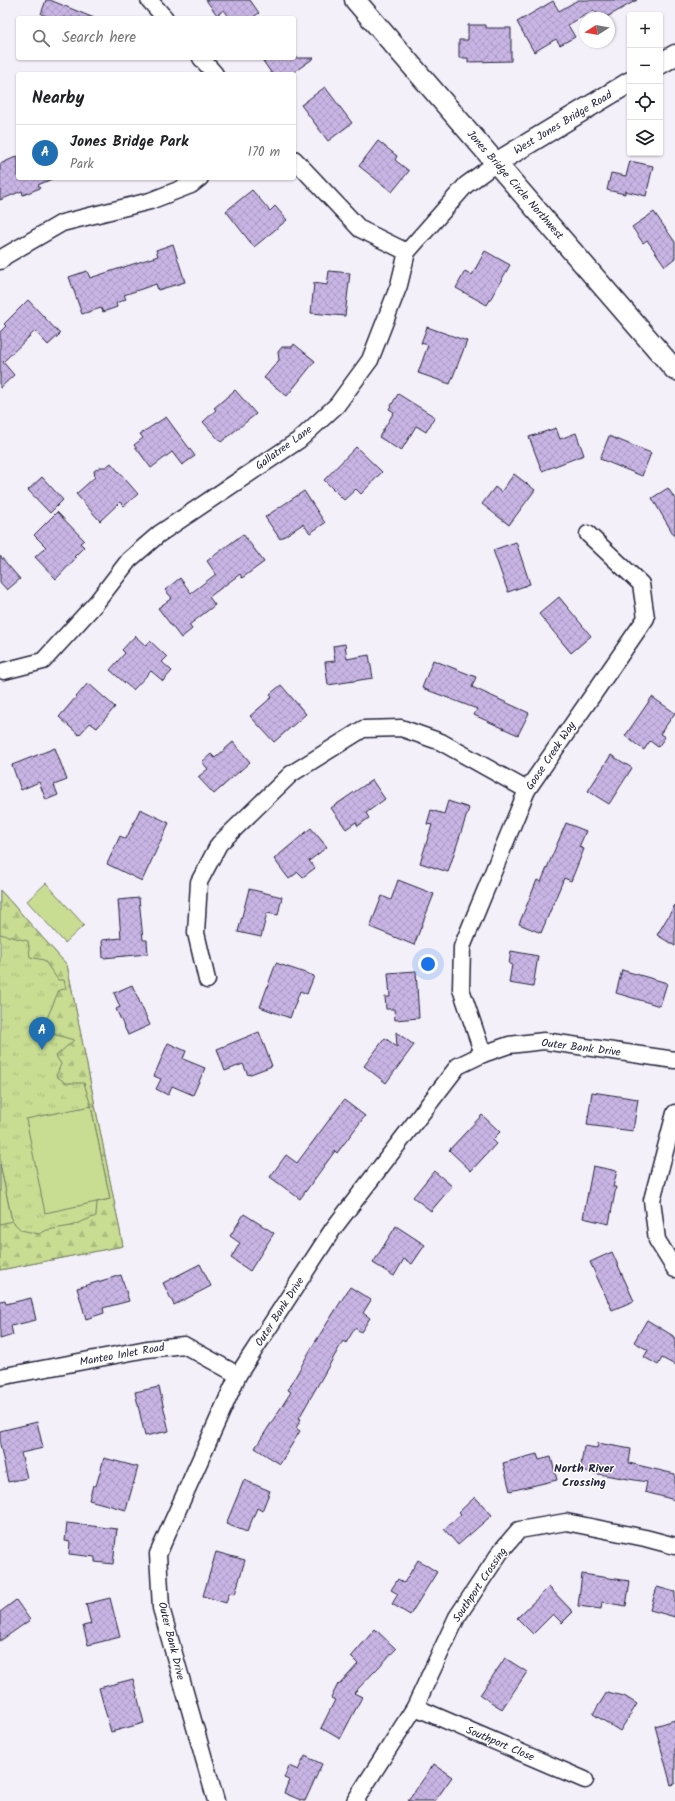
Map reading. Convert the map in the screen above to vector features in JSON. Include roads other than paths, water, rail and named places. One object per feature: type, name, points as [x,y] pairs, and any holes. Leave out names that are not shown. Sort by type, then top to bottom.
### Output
[{"type":"street","points":[[149,0],[163,16]]},
{"type":"street","name":"Jones Bridge Circle Northwest","points":[[355,0],[675,370]]},
{"type":"street","points":[[663,62],[675,55]]},
{"type":"street","points":[[203,60],[213,72]]},
{"type":"street","name":"West Jones Bridge Road","points":[[496,163],[627,84]]},
{"type":"street","points":[[296,162],[360,229],[407,252]]},
{"type":"street","name":"Gallatree Lane","points":[[4,672],[43,661],[96,603],[129,560],[159,534],[299,440],[337,405],[370,360],[399,285],[407,252],[466,185],[496,163]]},
{"type":"street","points":[[0,261],[5,256],[62,223],[150,201],[191,184],[197,180]]},
{"type":"street","name":"Goose Creek Way","points":[[483,1054],[461,989],[462,947],[527,790],[646,618],[641,584],[588,534]]},
{"type":"street","points":[[207,980],[196,933],[199,882],[219,844],[291,774],[363,729],[401,728],[441,742],[527,790]]},
{"type":"street","name":"Outer Bank Drive","points":[[216,1801],[161,1608],[158,1554],[238,1375],[329,1235],[458,1066],[483,1054],[509,1045],[544,1041],[675,1060]]},
{"type":"street","points":[[675,1113],[652,1200],[657,1240],[675,1269]]},
{"type":"street","name":"Manteo Inlet Road","points":[[0,1377],[147,1349],[184,1345],[238,1375]]},
{"type":"street","name":"Southport Crossing","points":[[355,1801],[415,1707],[457,1617],[501,1551],[520,1530],[566,1522],[645,1538],[675,1546]]},
{"type":"street","name":"Southport Close","points":[[415,1707],[585,1780]]},
{"type":"place","name":"Jones Bridge Park","points":[[42,1050]]},
{"type":"district","name":"North River Crossing","points":[[584,1475]]}]
